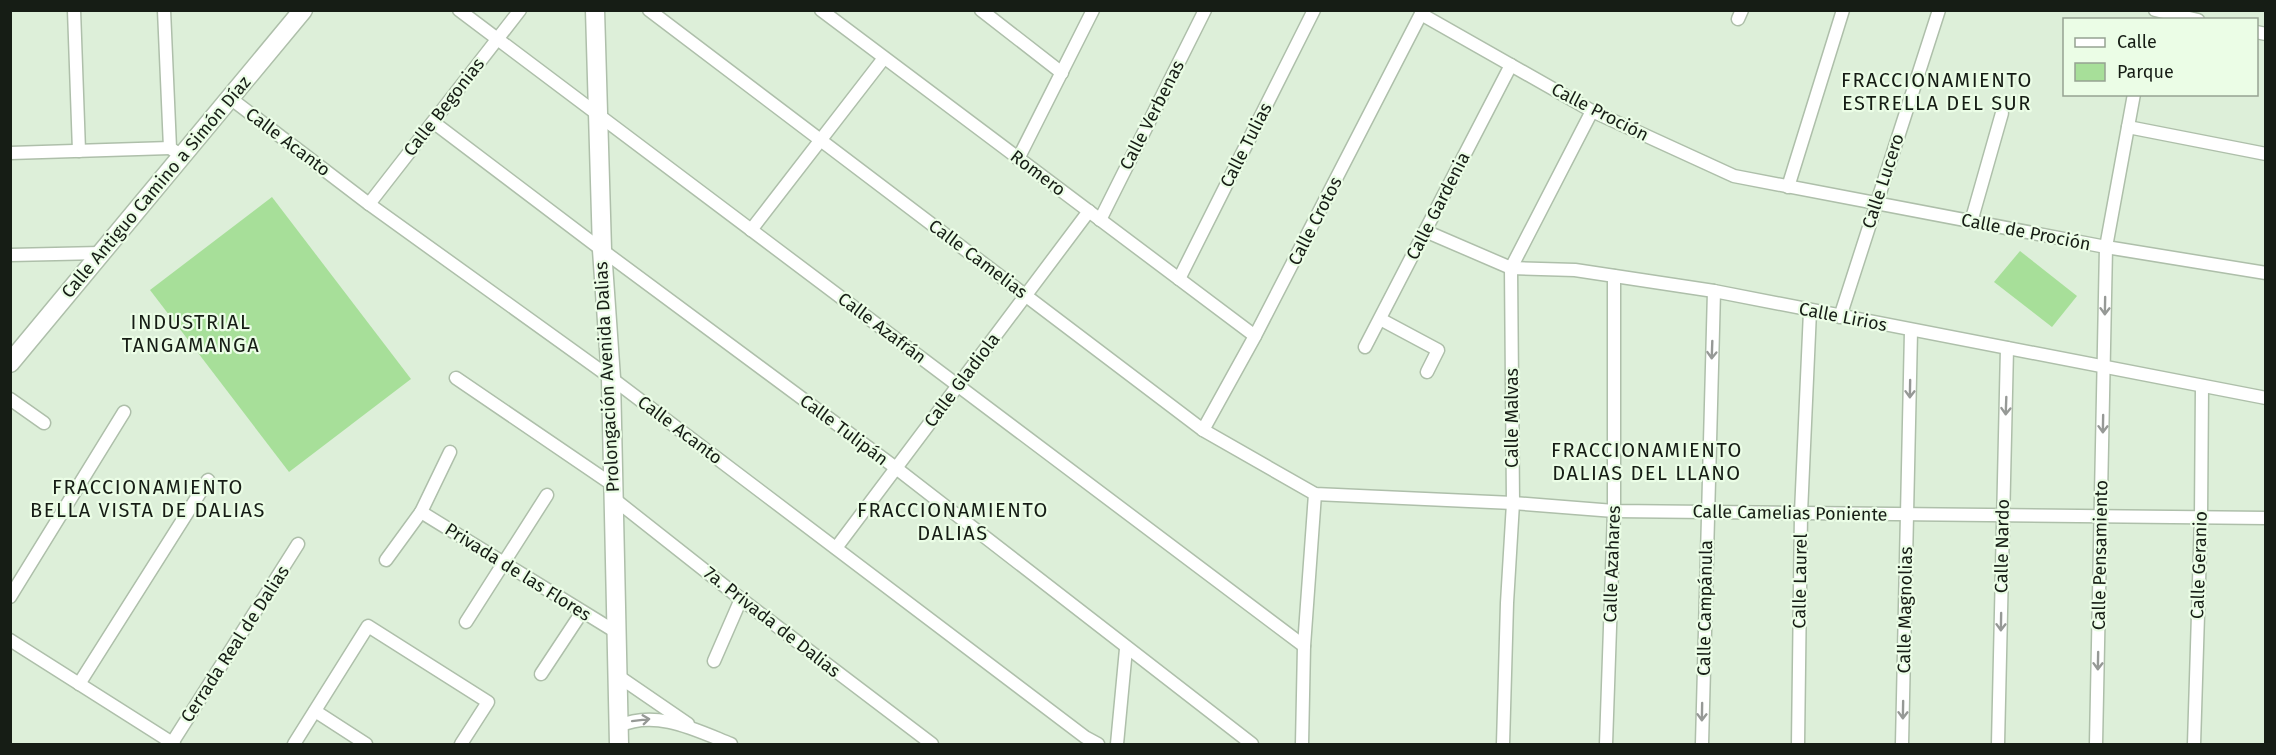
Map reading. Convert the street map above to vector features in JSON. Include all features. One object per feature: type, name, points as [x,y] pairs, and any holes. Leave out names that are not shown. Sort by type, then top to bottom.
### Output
[{"type":"street","points":[[74,10],[79,151]]},
{"type":"street","name":"Calle Antiguo Camino a Simón Díaz","points":[[10,363],[17,348],[102,253],[176,152],[230,98],[303,10]]},
{"type":"street","name":"Calle Azafrán","points":[[459,10],[1304,646]]},
{"type":"street","name":"Calle Begonias","points":[[369,204],[519,10]]},
{"type":"street","name":"Prolongación Avenida Dalias","points":[[595,10],[602,250],[611,378],[619,744]]},
{"type":"street","name":"Calle Camelias","points":[[649,10],[1203,430],[1315,494]]},
{"type":"street","name":"Romero","points":[[821,10],[1255,336]]},
{"type":"street","points":[[981,10],[1062,73]]},
{"type":"street","points":[[1018,159],[1094,10]]},
{"type":"street","name":"Calle Verbenas","points":[[1100,220],[1205,10]]},
{"type":"street","name":"Calle Tulias","points":[[1179,279],[1314,10]]},
{"type":"street","points":[[1788,187],[1843,10]]},
{"type":"street","name":"Calle Lucero","points":[[1840,317],[1939,10]]},
{"type":"street","points":[[2155,10],[2189,18]]},
{"type":"street","name":"Calle Proción","points":[[1422,12],[1592,111],[1734,176],[1788,187]]},
{"type":"street","name":"Calle Crotos","points":[[1203,430],[1255,336],[1422,12]]},
{"type":"street","points":[[10,153],[176,152],[166,13]]},
{"type":"street","points":[[751,230],[884,58]]},
{"type":"street","name":"Calle Gardenia","points":[[1365,347],[1511,65]]},
{"type":"street","name":"Calle Pensamiento","points":[[2096,744],[2106,247],[2134,96]]},
{"type":"street","name":"Calle Acanto","points":[[230,98],[369,204],[611,378],[1076,730],[1098,744]]},
{"type":"street","name":"Calle Malvas","points":[[1503,744],[1507,603],[1513,503],[1511,268],[1592,111]]},
{"type":"street","points":[[1971,222],[2002,113]]},
{"type":"street","name":"Calle Tulipán","points":[[433,122],[896,468],[1126,649],[1252,744]]},
{"type":"street","points":[[2128,127],[2265,154]]},
{"type":"street","name":"Calle de Proción","points":[[1788,187],[2106,247],[2265,273]]},
{"type":"street","name":"Calle Gladiola","points":[[836,548],[1089,211]]},
{"type":"street","name":"Calle Lirios","points":[[1425,231],[1511,268],[1575,270],[1714,291],[2265,398]]},
{"type":"street","points":[[10,255],[102,253]]},
{"type":"street","name":"Calle Azahares","points":[[1606,744],[1614,511],[1614,276]]},
{"type":"street","name":"Calle Campánula","points":[[1702,744],[1714,291]]},
{"type":"street","name":"Calle Laurel","points":[[1798,744],[1801,513],[1810,310]]},
{"type":"street","points":[[1380,320],[1438,350],[1427,372]]},
{"type":"street","name":"Calle Magnolias","points":[[1902,744],[1911,331]]},
{"type":"street","name":"Calle Nardo","points":[[1998,744],[2007,348]]},
{"type":"street","name":"7a. Privada de Dalias","points":[[456,378],[613,492],[741,599],[932,744]]},
{"type":"street","name":"Calle Geranio","points":[[2194,744],[2201,517],[2202,386]]},
{"type":"street","points":[[10,399],[44,423]]},
{"type":"street","points":[[10,597],[124,412]]},
{"type":"street","points":[[386,560],[421,512],[450,452]]},
{"type":"street","points":[[79,684],[208,480]]},
{"type":"street","points":[[1302,744],[1304,646],[1315,494]]},
{"type":"street","name":"Calle Camelias Poniente","points":[[1315,494],[1513,503],[1614,511],[2265,518]]},
{"type":"street","points":[[466,622],[547,495]]},
{"type":"street","name":"Privada de las Flores","points":[[421,512],[616,632]]},
{"type":"street","name":"Cerrada Real de Dalias","points":[[173,744],[298,544]]},
{"type":"street","points":[[714,661],[741,599]]},
{"type":"street","points":[[541,674],[582,612]]},
{"type":"street","points":[[294,744],[368,626],[488,702],[461,744]]},
{"type":"street","points":[[10,640],[173,744]]},
{"type":"street","points":[[1117,744],[1126,649]]},
{"type":"street","points":[[618,676],[696,729]]},
{"type":"street","points":[[315,711],[366,744]]},
{"type":"street","points":[[619,726],[641,718],[652,718],[696,729],[731,744]]},
{"type":"green space","points":[[272,197],[411,379],[289,472],[150,290]]},
{"type":"green space","points":[[2020,251],[2077,296],[2052,327],[1994,282]]},
{"type":"district","name":"FRACCIONAMIENTO ESTRELLA DEL SUR","points":[[1937,92]]},
{"type":"district","name":"INDUSTRIAL TANGAMANGA","points":[[191,334]]},
{"type":"district","name":"FRACCIONAMIENTO DALIAS DEL LLANO","points":[[1647,462]]},
{"type":"district","name":"FRACCIONAMIENTO BELLA VISTA DE DALIAS","points":[[148,498]]},
{"type":"district","name":"FRACCIONAMIENTO DALIAS","points":[[953,522]]}]
